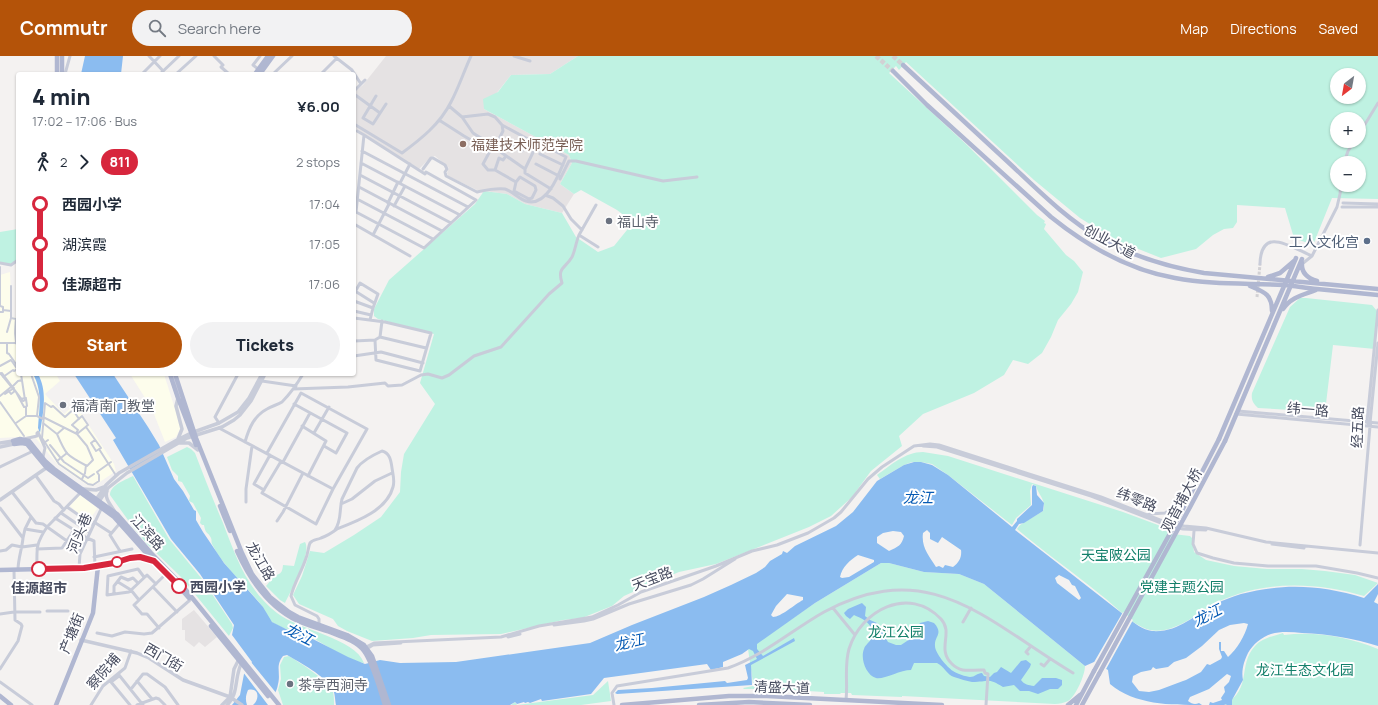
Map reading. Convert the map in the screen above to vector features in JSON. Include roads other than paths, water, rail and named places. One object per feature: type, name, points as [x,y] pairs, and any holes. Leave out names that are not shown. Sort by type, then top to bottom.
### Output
[{"type":"main road","points":[[57,56],[57,72]]},
{"type":"main road","points":[[62,56],[62,72]]},
{"type":"main road","points":[[259,72],[268,56]]},
{"type":"main road","points":[[259,72],[273,56]]},
{"type":"main road","name":"创业大道","points":[[903,65],[1052,203],[1070,218],[1100,238],[1140,256],[1178,268],[1204,273],[1286,280],[1291,284],[1316,289],[1378,295]]},
{"type":"main road","name":"创业大道","points":[[893,71],[928,105],[1051,217],[1084,241],[1121,260],[1156,273],[1200,282],[1247,285],[1323,283],[1378,289]]},
{"type":"main road","name":"观音埔大桥","points":[[1076,705],[1173,528],[1219,439],[1296,258],[1280,273],[1265,278]]},
{"type":"main road","points":[[1302,262],[1302,268],[1305,275],[1309,279],[1323,283]]},
{"type":"main road","name":"观音埔大桥","points":[[1082,705],[1225,441],[1291,284],[1302,262]]},
{"type":"main road","points":[[1247,285],[1268,295],[1272,305],[1273,314]]},
{"type":"main road","points":[[1278,315],[1289,302],[1316,289]]},
{"type":"main road","name":"龙江路","points":[[171,376],[178,398],[236,540],[252,574],[282,607],[298,617],[347,635],[361,643],[370,656],[389,705]]},
{"type":"main road","name":"龙江路","points":[[176,376],[198,450],[238,552],[248,572],[259,588],[277,607],[290,616],[303,623],[346,638],[365,649]]},
{"type":"main road","points":[[14,442],[23,438]]},
{"type":"main road","name":"江滨路","points":[[23,438],[32,444],[44,459],[48,467]]},
{"type":"main road","name":"江滨路","points":[[14,442],[25,443],[48,467],[117,514],[151,553],[182,584],[243,662]]},
{"type":"main road","name":"江滨路","points":[[97,501],[120,522],[154,561],[167,573],[243,662]]},
{"type":"main road","points":[[0,570],[79,568],[114,563],[130,558],[140,557],[154,561]]},
{"type":"main road","name":"产塘街","points":[[57,704],[91,613],[96,566]]},
{"type":"main road","name":"龙江路","points":[[370,656],[385,705]]},
{"type":"main road","points":[[243,662],[274,702],[279,705]]},
{"type":"main road","points":[[1068,705],[1085,689]]},
{"type":"main road","points":[[1088,694],[1088,705]]},
{"type":"main road","points":[[0,696],[9,705]]},
{"type":"main road","name":"清盛大道","points":[[622,705],[729,696],[767,696],[942,705]]},
{"type":"main road","points":[[0,699],[9,705]]},
{"type":"main road","name":"清盛大道","points":[[699,705],[810,705]]},
{"type":"street","points":[[66,72],[70,56]]},
{"type":"street","points":[[149,56],[165,72],[179,56]]},
{"type":"street","points":[[144,72],[160,56]]},
{"type":"street","points":[[178,72],[196,56]]},
{"type":"street","points":[[214,56],[223,65],[221,67],[227,72]]},
{"type":"street","points":[[259,72],[253,65],[260,56]]},
{"type":"street","points":[[275,72],[292,56]]},
{"type":"street","points":[[356,125],[402,153],[419,140],[439,120],[449,106],[471,56]]},
{"type":"street","points":[[514,56],[530,61]]},
{"type":"street","points":[[324,72],[336,57],[353,72]]},
{"type":"street","points":[[356,76],[361,84]]},
{"type":"street","points":[[356,89],[365,80]]},
{"type":"street","points":[[356,96],[380,113]]},
{"type":"street","points":[[376,96],[363,118],[373,124],[386,104]]},
{"type":"street","points":[[1366,123],[1378,103]]},
{"type":"street","points":[[449,106],[462,117],[473,133],[525,169],[525,173],[550,191]]},
{"type":"street","points":[[462,117],[488,114],[495,117],[502,125],[537,144],[538,142],[566,157],[559,176],[550,191]]},
{"type":"street","points":[[439,120],[490,151],[483,164],[488,170],[495,170],[516,182]]},
{"type":"street","points":[[495,147],[503,131],[502,125]]},
{"type":"street","points":[[357,131],[364,135],[410,164],[425,174],[426,172],[476,200],[424,248],[356,212],[364,135]]},
{"type":"street","points":[[499,139],[522,151]]},
{"type":"street","points":[[525,169],[537,144]]},
{"type":"street","points":[[362,151],[468,207]]},
{"type":"street","points":[[540,154],[562,165]]},
{"type":"street","points":[[495,170],[499,158],[503,160],[506,156]]},
{"type":"street","points":[[423,169],[431,158],[433,158],[445,165],[447,169],[445,172],[446,176],[477,192],[505,189],[526,201],[533,202],[541,199],[550,191],[557,183],[569,161],[576,161],[662,181],[697,177]]},
{"type":"street","points":[[361,163],[460,215]]},
{"type":"street","points":[[373,235],[393,192],[410,164]]},
{"type":"street","points":[[536,164],[559,176]]},
{"type":"street","points":[[360,175],[451,223]]},
{"type":"street","points":[[520,177],[535,186],[536,190],[532,198],[529,199],[514,191],[516,182],[520,177]]},
{"type":"street","points":[[394,206],[405,186]]},
{"type":"street","points":[[358,187],[442,231]]},
{"type":"street","points":[[1302,262],[1312,256],[1338,203],[1340,192]]},
{"type":"street","points":[[545,195],[553,198],[563,206],[570,219],[582,230]]},
{"type":"street","points":[[357,199],[433,239]]},
{"type":"street","points":[[1378,204],[1343,205],[1378,207]]},
{"type":"street","points":[[262,381],[294,387],[348,387],[384,383],[388,386],[402,385],[421,375],[428,374],[442,378],[449,376],[474,356],[501,347],[548,294],[562,283],[559,275],[572,257],[579,235],[596,205]]},
{"type":"street","points":[[356,225],[410,256]]},
{"type":"street","points":[[579,235],[598,247]]},
{"type":"street","points":[[1260,264],[1262,250],[1272,241],[1312,256]]},
{"type":"street","points":[[0,263],[11,265],[16,263]]},
{"type":"street","points":[[0,267],[0,306],[3,307],[1,311],[11,311]]},
{"type":"street","points":[[356,290],[360,283],[378,294],[370,320]]},
{"type":"street","points":[[8,332],[11,318],[11,286]]},
{"type":"street","points":[[356,293],[374,303]]},
{"type":"street","points":[[356,302],[373,308]]},
{"type":"street","name":"经五路","points":[[1361,545],[1378,310]]},
{"type":"street","points":[[356,311],[371,315]]},
{"type":"street","points":[[0,343],[16,343],[16,319],[11,318]]},
{"type":"street","points":[[356,318],[382,321],[431,333],[420,371],[376,360],[375,340]]},
{"type":"street","points":[[380,337],[382,321]]},
{"type":"street","points":[[356,341],[375,340],[380,337],[426,348]]},
{"type":"street","points":[[7,343],[7,353],[16,365]]},
{"type":"street","points":[[1370,424],[1378,343]]},
{"type":"street","points":[[356,356],[370,354],[376,351],[423,363]]},
{"type":"street","points":[[0,366],[11,360],[16,366]]},
{"type":"street","points":[[0,370],[3,377],[13,387],[24,407],[26,407]]},
{"type":"street","points":[[3,377],[16,370]]},
{"type":"street","points":[[1,373],[23,401],[26,400],[22,376]]},
{"type":"street","points":[[22,376],[28,406],[26,407],[26,416]]},
{"type":"street","points":[[32,376],[39,397],[37,416]]},
{"type":"street","points":[[219,423],[215,416],[237,376]]},
{"type":"street","points":[[37,570],[37,547],[43,532],[82,490],[96,490],[107,486],[125,472],[177,441],[219,423],[238,412],[255,389],[261,376]]},
{"type":"street","points":[[193,434],[219,428],[234,420],[251,401],[264,376]]},
{"type":"street","points":[[245,442],[256,417],[267,409],[280,403],[302,376]]},
{"type":"street","points":[[0,396],[6,393],[18,381],[22,380]]},
{"type":"street","points":[[6,393],[13,387]]},
{"type":"street","points":[[6,393],[11,394],[15,391]]},
{"type":"street","points":[[264,490],[254,484],[268,454],[301,393],[367,429],[332,489],[316,524],[262,493],[264,490],[280,463],[282,462],[310,413]]},
{"type":"street","points":[[20,399],[26,398]]},
{"type":"street","points":[[177,441],[182,429],[176,406],[178,398]]},
{"type":"street","points":[[0,402],[16,423],[23,438],[36,436],[37,432],[45,448],[43,455],[44,459]]},
{"type":"street","points":[[76,407],[65,417],[54,406],[51,407],[46,403],[43,418],[42,438],[44,443],[59,464],[88,484],[96,484],[99,481],[99,475],[97,472],[110,463]]},
{"type":"street","points":[[294,404],[347,433],[336,453],[324,446]]},
{"type":"street","points":[[314,433],[329,408]]},
{"type":"street","points":[[72,410],[79,419]]},
{"type":"street","points":[[76,414],[80,411]]},
{"type":"street","name":"纬一路","points":[[1237,413],[1378,424]]},
{"type":"street","points":[[16,423],[26,416],[37,416],[77,434],[88,448],[92,460],[86,465],[85,473],[82,479]]},
{"type":"street","points":[[77,434],[78,430],[72,425],[82,416],[88,425],[86,427],[101,448],[99,449],[110,463],[115,474]]},
{"type":"street","points":[[43,423],[57,434],[69,456],[86,465]]},
{"type":"street","name":"纬一路","points":[[1370,424],[1378,427]]},
{"type":"street","points":[[302,426],[326,441],[308,476]]},
{"type":"street","points":[[77,434],[86,427]]},
{"type":"street","points":[[57,434],[64,428]]},
{"type":"street","points":[[219,428],[332,489]]},
{"type":"street","points":[[44,443],[48,440]]},
{"type":"street","points":[[95,440],[91,443],[96,450],[99,449]]},
{"type":"street","points":[[177,441],[189,443],[198,450]]},
{"type":"street","points":[[0,443],[14,442]]},
{"type":"street","points":[[0,447],[14,442]]},
{"type":"street","name":"纬零路","points":[[918,446],[930,444],[939,445],[1101,497],[1148,514],[1160,520],[1184,526],[1206,528],[1255,540],[1378,554]]},
{"type":"street","points":[[50,445],[64,462],[88,478],[94,474]]},
{"type":"street","points":[[88,448],[93,446]]},
{"type":"street","points":[[246,502],[246,489],[252,446]]},
{"type":"street","name":"纬零路","points":[[918,446],[937,447],[1091,496],[1169,526],[1183,529],[1212,531],[1279,545],[1378,554]]},
{"type":"street","name":"天宝路","points":[[365,649],[374,645],[507,638],[540,627],[593,619],[629,604],[691,585],[736,558],[778,547],[835,520],[843,514],[876,473],[918,446]]},
{"type":"street","name":"天宝路","points":[[365,649],[374,643],[501,637],[539,626],[592,617],[641,592],[716,566],[752,551],[777,545],[808,533],[842,512],[868,479],[876,472],[908,450],[918,446]]},
{"type":"street","points":[[0,467],[33,451]]},
{"type":"street","points":[[319,625],[317,616],[295,605],[291,596],[306,559],[311,542],[366,516],[380,507],[389,496],[393,486],[392,472],[387,454],[382,451],[357,468],[341,504],[341,515],[338,526],[335,530]]},
{"type":"street","points":[[57,461],[66,453]]},
{"type":"street","points":[[0,500],[48,467]]},
{"type":"street","points":[[341,504],[352,499],[375,481],[392,472]]},
{"type":"street","points":[[277,521],[286,507],[303,473]]},
{"type":"street","points":[[36,476],[54,501],[60,504],[63,511],[90,532]]},
{"type":"street","points":[[97,501],[107,486]]},
{"type":"street","points":[[107,486],[107,498],[117,514]]},
{"type":"street","points":[[12,492],[36,523],[43,524],[81,550]]},
{"type":"street","points":[[1148,514],[1165,513],[1180,503]]},
{"type":"street","points":[[67,507],[111,533]]},
{"type":"street","name":"河头巷","points":[[79,568],[79,556],[81,550],[102,507]]},
{"type":"street","points":[[0,508],[23,538]]},
{"type":"street","points":[[0,669],[20,636],[21,624],[15,620],[14,612],[16,570],[25,529],[31,517]]},
{"type":"street","points":[[55,518],[94,541],[94,557],[96,566]]},
{"type":"street","points":[[111,533],[120,522]]},
{"type":"street","points":[[25,529],[43,532]]},
{"type":"street","points":[[0,551],[6,550],[12,545],[22,547],[62,548],[74,530]]},
{"type":"street","points":[[1194,531],[1193,544],[1195,550],[1201,555],[1248,564],[1316,566],[1378,578]]},
{"type":"street","points":[[111,533],[110,535],[120,551]]},
{"type":"street","points":[[94,557],[132,549]]},
{"type":"street","points":[[144,577],[138,569],[108,576],[107,595],[131,590],[147,575],[154,586],[177,612]]},
{"type":"street","points":[[159,628],[147,614],[142,614],[134,605],[167,573]]},
{"type":"street","points":[[114,594],[114,586],[121,577],[128,580],[133,578],[138,583]]},
{"type":"street","points":[[118,582],[131,590],[139,600]]},
{"type":"street","points":[[614,705],[612,693],[617,686],[680,675],[721,670],[737,665],[760,653],[819,615],[862,595],[879,591],[920,591],[937,594],[957,601],[971,608],[1073,673]]},
{"type":"street","points":[[97,633],[112,636],[125,632],[144,634],[152,633],[190,600]]},
{"type":"street","points":[[846,700],[846,660],[855,635],[869,618],[880,610],[897,604],[914,603],[935,613],[944,622],[946,633],[944,646],[945,652],[952,664],[964,670],[984,670],[988,676],[986,705]]},
{"type":"street","points":[[833,608],[855,635]]},
{"type":"street","points":[[963,622],[971,608]]},
{"type":"street","points":[[47,611],[68,611]]},
{"type":"street","points":[[0,614],[14,612],[40,612]]},
{"type":"street","name":"西门街","points":[[82,640],[132,651],[149,658],[183,680],[233,698],[242,705]]},
{"type":"street","points":[[1028,654],[1026,652],[1031,646]]},
{"type":"street","name":"察院埔","points":[[91,705],[103,686],[119,675],[128,662],[132,651]]},
{"type":"street","points":[[1041,664],[1044,666],[1050,659]]},
{"type":"street","points":[[227,705],[233,698],[234,669],[243,662]]},
{"type":"street","points":[[131,689],[143,674],[147,674],[165,687],[178,705]]},
{"type":"street","points":[[130,705],[111,682],[119,675],[142,704]]},
{"type":"street","points":[[137,681],[152,699]]},
{"type":"street","points":[[0,682],[32,705]]},
{"type":"street","points":[[222,705],[233,698]]},
{"type":"street","points":[[137,705],[152,699],[159,699],[165,705]]},
{"type":"street","points":[[147,701],[150,705]]},
{"type":"water","points":[[85,56],[123,56],[121,72],[81,72]]},
{"type":"water","points":[[34,376],[39,376],[44,395],[40,433],[38,428],[39,394]]},
{"type":"water","name":"龙江","points":[[75,376],[114,376],[159,445],[174,479],[196,511],[196,520],[203,532],[224,563],[263,607],[272,622],[288,630],[305,635],[365,664],[380,660],[400,663],[456,662],[590,643],[704,597],[756,573],[765,567],[770,561],[782,554],[783,551],[787,553],[795,546],[836,526],[853,512],[877,481],[904,465],[914,462],[932,465],[948,475],[1012,527],[1017,519],[1032,505],[1032,487],[1033,485],[1036,486],[1037,495],[1044,503],[1043,511],[1024,523],[1019,524],[1015,530],[1133,622],[1145,629],[1161,631],[1170,629],[1218,603],[1241,594],[1257,590],[1287,587],[1318,588],[1333,590],[1364,598],[1378,584],[1378,594],[1374,602],[1378,604],[1378,646],[1321,634],[1279,632],[1264,637],[1258,641],[1248,653],[1243,666],[1243,680],[1232,700],[1232,705],[1209,705],[1210,702],[1213,703],[1222,700],[1221,698],[1225,692],[1224,687],[1229,682],[1231,676],[1227,674],[1209,689],[1190,697],[1188,701],[1194,704],[1199,703],[1202,705],[1178,705],[1153,702],[1130,696],[1120,691],[1110,684],[1108,670],[1094,662],[1085,666],[984,584],[959,574],[924,572],[889,563],[881,563],[815,603],[757,644],[757,649],[763,656],[794,638],[795,641],[751,665],[752,685],[615,693],[618,690],[725,681],[727,683],[747,680],[748,678],[745,665],[757,659],[753,651],[749,649],[742,654],[723,662],[723,667],[711,670],[707,664],[604,678],[591,694],[542,701],[541,699],[530,703],[524,702],[517,704],[515,702],[510,705],[336,705],[334,691],[324,679],[287,655],[283,656],[279,663],[279,680],[274,695],[268,705],[253,705],[257,700],[257,694],[254,690],[248,690],[246,699],[247,705],[232,705],[240,695],[244,674],[252,662],[232,635],[234,625],[200,574],[171,539],[113,440],[116,438]],"holes":[[[927,530],[930,533],[930,539],[938,543],[942,537],[961,550],[961,555],[958,562],[953,567],[945,565],[943,568],[939,566],[936,567],[926,551],[923,543],[923,533]],[[893,531],[901,532],[904,536],[902,542],[889,551],[877,543],[877,537],[883,533]],[[858,555],[874,560],[874,562],[849,577],[840,577],[844,567]],[[1059,575],[1069,580],[1072,585],[1075,586],[1081,598],[1079,600],[1057,583],[1055,578]],[[787,594],[803,597],[803,600],[780,615],[773,617],[771,615],[776,606]],[[1244,623],[1248,624],[1240,642],[1228,657],[1224,651],[1221,651],[1221,642],[1219,642],[1219,649],[1222,657],[1221,659],[1210,665],[1207,664],[1201,672],[1186,680],[1149,692],[1139,691],[1132,682],[1133,676],[1141,672],[1151,670],[1153,667],[1156,669],[1168,667],[1174,662],[1186,658],[1202,646],[1219,630],[1230,625]]]},
{"type":"water","points":[[862,603],[866,607],[865,616],[877,623],[888,642],[896,645],[901,645],[907,641],[920,623],[928,621],[934,623],[938,630],[935,643],[937,652],[942,660],[958,674],[970,677],[982,673],[984,676],[990,677],[1001,667],[1011,673],[1021,661],[1026,660],[1031,664],[1021,680],[1024,683],[1034,686],[1042,678],[1056,678],[1062,680],[1062,685],[1058,689],[1050,689],[1038,694],[1029,691],[1020,691],[1014,685],[1003,687],[991,681],[972,682],[954,677],[937,663],[914,663],[911,670],[883,678],[876,678],[869,673],[863,661],[863,653],[872,635],[871,628],[869,624],[860,618],[854,615],[850,619],[844,613],[848,609]]},
{"type":"tunnel","points":[[876,56],[893,71]]},
{"type":"tunnel","points":[[893,56],[903,65]]},
{"type":"tunnel","points":[[1257,297],[1260,264]]},
{"type":"place","name":"福建技术师范学院","points":[[463,144]]},
{"type":"place","name":"福山寺","points":[[609,221]]},
{"type":"place","name":"工人文化宫","points":[[1367,241]]},
{"type":"place","name":"福清南门教堂","points":[[63,405]]},
{"type":"place","name":"佳源超市","points":[[39,569]]},
{"type":"place","name":"西园小学","points":[[179,586]]},
{"type":"place","name":"茶亭西涧寺","points":[[290,684]]},
{"type":"park label","name":"天宝陂公园","points":[[1116,554]]},
{"type":"park label","name":"党建主题公园","points":[[1182,586]]},
{"type":"park label","name":"龙江公园","points":[[896,631]]},
{"type":"park label","name":"龙江生态文化园","points":[[1305,669]]}]
